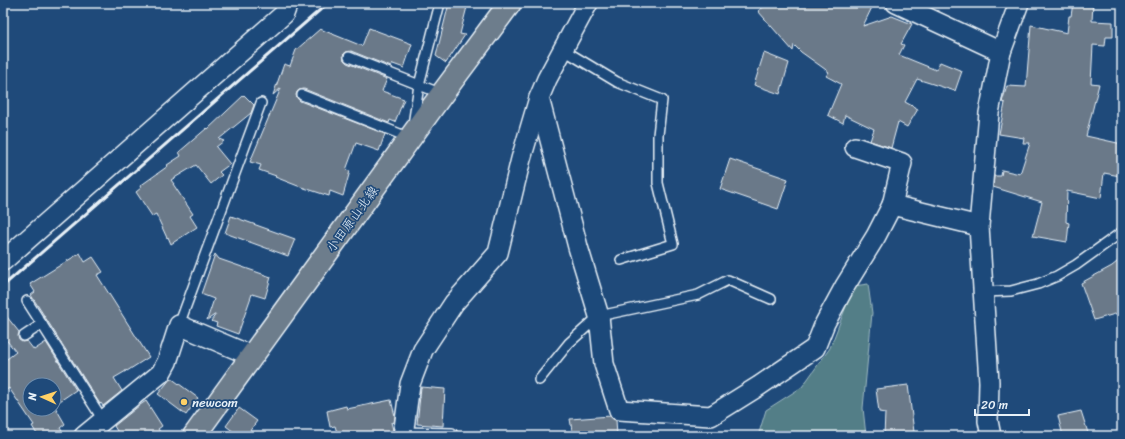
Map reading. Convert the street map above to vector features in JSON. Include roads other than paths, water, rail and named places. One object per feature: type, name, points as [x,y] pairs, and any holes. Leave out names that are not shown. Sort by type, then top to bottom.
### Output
[{"type":"main road","name":"小田原山北線","points":[[194,436],[442,94],[510,3]]},
{"type":"street","points":[[3,261],[284,14],[288,3]]},
{"type":"street","points":[[403,434],[410,384],[423,350],[454,303],[498,253],[521,159],[539,98],[546,79],[588,3]]},
{"type":"street","points":[[896,3],[1001,52]]},
{"type":"street","points":[[991,436],[988,421],[989,382],[979,226],[989,113],[1001,52],[1019,3]]},
{"type":"street","points":[[539,98],[578,247],[599,316],[604,364],[619,410],[711,416],[815,348],[825,323],[845,286],[876,236],[892,205],[902,163],[855,147]]},
{"type":"street","points":[[892,205],[979,226]]},
{"type":"street","points":[[84,436],[161,373],[167,362],[179,324],[252,356]]},
{"type":"lane","points":[[302,95],[411,138],[420,85],[440,3]]},
{"type":"lane","points":[[562,49],[617,82],[662,100],[658,134],[658,183],[673,244],[622,260]]},
{"type":"lane","points":[[349,57],[442,94]]},
{"type":"lane","points":[[179,324],[261,104]]},
{"type":"lane","points":[[983,292],[1011,291],[1038,284],[1057,276],[1076,265],[1122,232]]},
{"type":"lane","points":[[539,380],[569,342],[599,316],[698,295],[728,280],[771,299]]},
{"type":"lane","points":[[27,301],[103,420]]},
{"type":"lane","points":[[24,336],[42,324]]},
{"type":"lane","points":[[403,434],[452,433]]},
{"type":"railway","points":[[3,286],[328,3]]},
{"type":"place","name":"newcom","points":[[184,402]]}]
